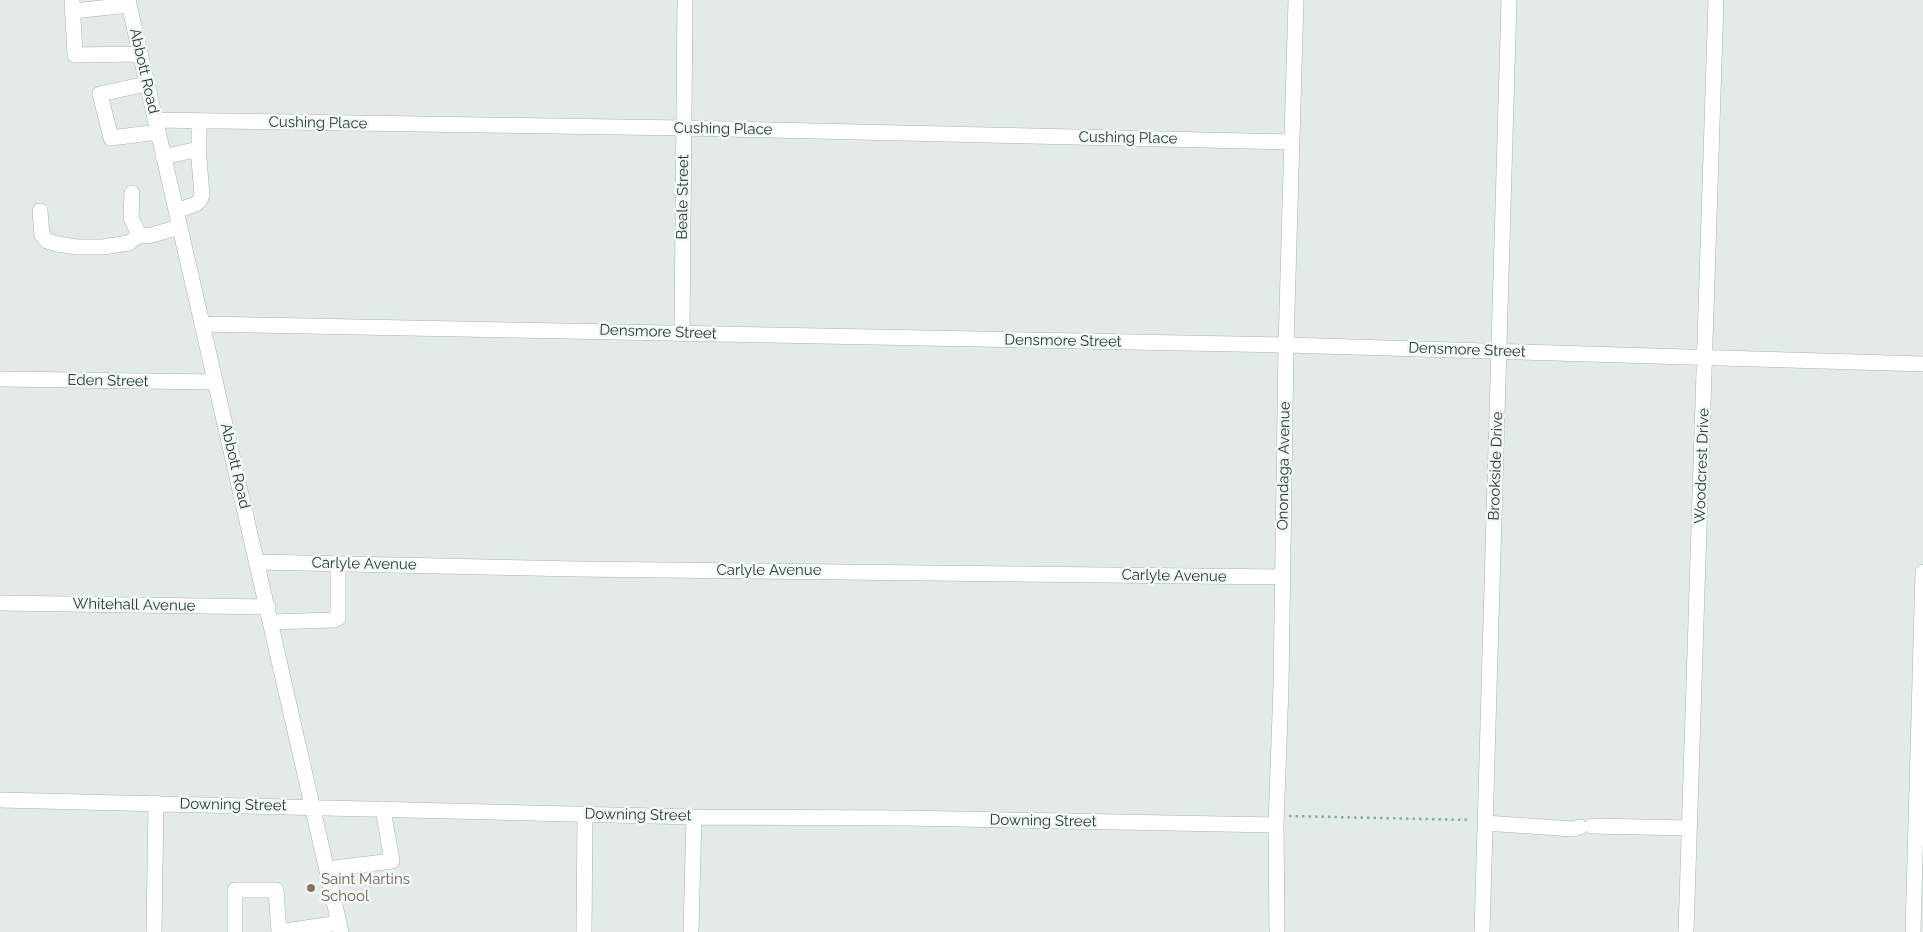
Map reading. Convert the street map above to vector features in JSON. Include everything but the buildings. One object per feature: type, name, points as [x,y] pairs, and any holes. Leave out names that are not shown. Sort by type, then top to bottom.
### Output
[{"type":"street","name":"Beale Street","points":[[682,333],[685,0]]},
{"type":"street","name":"Onondaga Avenue","points":[[1277,932],[1276,825],[1281,686],[1286,345],[1296,0]]},
{"type":"street","name":"Brookside Drive","points":[[1482,932],[1509,0]]},
{"type":"street","name":"Woodcrest Drive","points":[[1686,932],[1688,828],[1706,358],[1716,0]]},
{"type":"street","points":[[128,3],[73,5],[75,55],[140,54]]},
{"type":"street","name":"Abbott Road","points":[[128,3],[314,807],[340,928]]},
{"type":"street","name":"Cushing Place","points":[[146,84],[100,94],[111,138],[156,126],[199,121],[684,128],[1292,142]]},
{"type":"street","points":[[176,211],[196,204],[202,195],[199,121]]},
{"type":"street","points":[[163,157],[199,149]]},
{"type":"street","points":[[132,193],[131,218],[139,236]]},
{"type":"street","points":[[40,211],[42,235],[47,241],[77,247],[103,247],[129,243],[139,236],[149,236],[180,226]]},
{"type":"street","name":"Densmore Street","points":[[202,324],[1286,345],[1923,364]]},
{"type":"street","name":"Eden Street","points":[[0,379],[216,382]]},
{"type":"street","name":"Carlyle Avenue","points":[[257,562],[1282,577]]},
{"type":"street","points":[[271,622],[334,620],[338,618],[338,564]]},
{"type":"street","points":[[1913,932],[1923,572]]},
{"type":"street","name":"Whitehall Avenue","points":[[0,602],[268,607]]},
{"type":"street","name":"Downing Street","points":[[0,800],[694,817],[914,818],[1276,825]]},
{"type":"street","points":[[154,932],[156,803]]},
{"type":"street","points":[[327,869],[392,861],[382,809]]},
{"type":"street","points":[[584,932],[585,814]]},
{"type":"street","points":[[691,932],[694,817]]},
{"type":"street","points":[[1485,823],[1573,829],[1586,826],[1688,828]]},
{"type":"street","points":[[234,932],[235,890],[276,890],[279,932],[340,928]]},
{"type":"path","points":[[1276,825],[1287,816],[1474,820],[1485,823]]},
{"type":"place","name":"Saint Martins School","points":[[311,888]]}]
